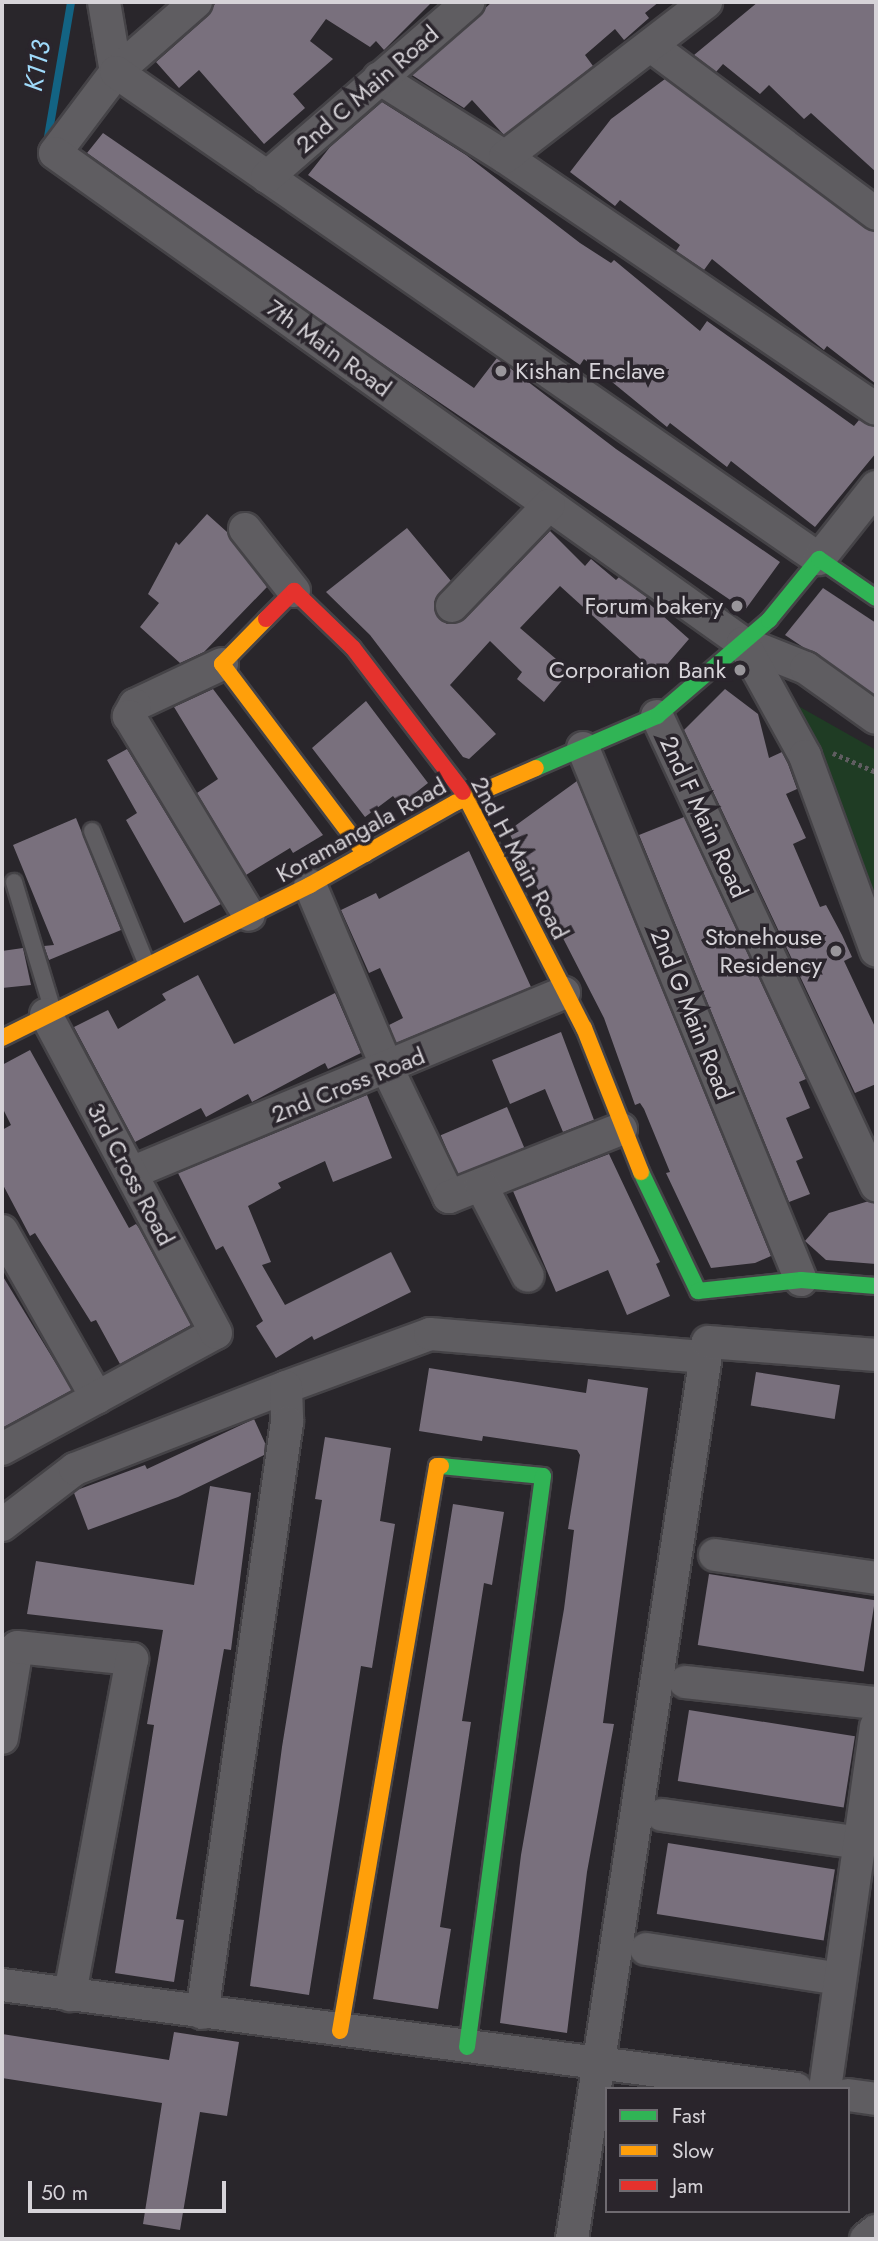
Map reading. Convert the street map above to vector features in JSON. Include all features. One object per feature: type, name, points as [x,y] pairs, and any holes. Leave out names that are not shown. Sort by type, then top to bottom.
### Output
[{"type":"street","points":[[104,2],[117,72],[876,598]]},
{"type":"street","name":"2nd C Main Road","points":[[267,177],[468,2]]},
{"type":"street","points":[[505,157],[706,2]]},
{"type":"street","points":[[117,72],[194,3]]},
{"type":"street","points":[[651,46],[876,214]]},
{"type":"street","name":"7th Main Road","points":[[117,72],[55,153],[743,643]]},
{"type":"street","points":[[379,78],[505,157],[876,409]]},
{"type":"street","points":[[819,559],[876,487]]},
{"type":"street","points":[[452,606],[549,505]]},
{"type":"street","points":[[244,529],[294,591],[222,664],[135,705],[129,716],[249,915]]},
{"type":"street","name":"Koramangala Road","points":[[2,1038],[310,886],[467,798],[657,716],[769,620],[819,559]]},
{"type":"street","name":"2nd H Main Road","points":[[294,591],[353,648],[467,798],[584,1028],[621,1129],[698,1291],[801,1280],[876,1286]]},
{"type":"street","points":[[743,643],[806,668],[876,718]]},
{"type":"street","points":[[743,643],[804,756],[876,950]]},
{"type":"street","points":[[222,664],[365,854]]},
{"type":"street","name":"2nd F Main Road","points":[[657,716],[865,1133],[876,1185]]},
{"type":"street","name":"2nd G Main Road","points":[[583,748],[801,1280]]},
{"type":"street","points":[[310,886],[388,1070],[449,1197],[621,1129]]},
{"type":"street","name":"2nd Cross Road","points":[[131,1173],[388,1070],[564,993]]},
{"type":"street","name":"3rd Cross Road","points":[[50,1013],[216,1333],[97,1398]]},
{"type":"street","points":[[481,1185],[528,1276]]},
{"type":"street","points":[[2,1231],[97,1398],[2,1449]]},
{"type":"street","points":[[2,1525],[75,1469],[430,1334],[705,1357]]},
{"type":"street","points":[[572,2239],[708,1342],[876,1355]]},
{"type":"street","points":[[202,2013],[288,1422],[286,1387]]},
{"type":"street","points":[[340,2031],[437,1466],[543,1476],[467,2047]]},
{"type":"street","points":[[715,1555],[876,1578]]},
{"type":"street","points":[[2,1738],[17,1647],[132,1659],[70,1994]]},
{"type":"street","points":[[685,1682],[876,1703]]},
{"type":"street","points":[[825,2087],[876,1727]]},
{"type":"street","points":[[662,1815],[860,1843]]},
{"type":"street","points":[[646,1949],[840,1979]]},
{"type":"street","points":[[2,1985],[781,2087]]},
{"type":"street","points":[[850,2095],[876,2099]]},
{"type":"street","points":[[866,2239],[876,2231]]},
{"type":"lane","points":[[92,831],[147,965]]},
{"type":"lane","points":[[14,882],[50,1013]]},
{"type":"path","points":[[823,748],[876,772]]},
{"type":"green space","points":[[784,698],[876,750],[876,919]]},
{"type":"building","points":[[216,2],[432,2],[384,50],[376,41],[370,47],[326,19],[310,41],[333,59],[293,94],[305,108],[264,144],[199,70],[179,88],[156,62],[208,16]]},
{"type":"building","points":[[492,2],[659,2],[645,13],[649,18],[624,40],[615,29],[585,55],[593,66],[504,135],[472,100],[464,108],[412,75]]},
{"type":"building","points":[[758,2],[876,2],[876,172],[811,113],[804,119],[769,85],[760,94],[723,64],[716,72],[694,55]]},
{"type":"building","points":[[665,79],[876,233],[876,384],[827,346],[824,350],[712,259],[704,270],[676,251],[680,245],[620,200],[615,206],[570,172],[611,119]]},
{"type":"building","points":[[382,102],[466,155],[580,243],[611,263],[614,260],[700,331],[707,321],[854,426],[859,420],[876,427],[876,453],[815,527],[731,461],[727,467],[670,423],[667,427],[584,359],[580,365],[308,175],[330,147]]},
{"type":"building","points":[[103,133],[474,388],[497,358],[616,449],[780,562],[745,610],[358,347],[87,153]]},
{"type":"building","points":[[207,514],[227,532],[267,587],[204,652],[180,663],[140,627],[159,603],[148,594],[176,542],[179,545]]},
{"type":"building","points":[[407,528],[451,581],[434,602],[435,612],[447,624],[465,619],[550,531],[585,566],[591,559],[616,580],[619,577],[647,597],[645,600],[689,639],[658,675],[560,586],[520,628],[570,671],[544,702],[517,679],[522,672],[490,641],[450,685],[496,734],[469,759],[463,757],[370,635],[326,592]]},
{"type":"building","points":[[823,588],[876,623],[876,696],[785,635]]},
{"type":"building","points":[[213,689],[323,835],[293,853],[290,848],[246,875],[197,793],[218,779],[174,707]]},
{"type":"building","points":[[725,689],[758,714],[769,758],[782,752],[788,764],[797,789],[786,794],[806,838],[793,844],[820,907],[826,905],[852,957],[844,961],[876,1029],[876,1084],[855,1093],[684,730]]},
{"type":"building","points":[[366,701],[428,783],[400,805],[393,796],[365,817],[312,748]]},
{"type":"building","points":[[127,749],[221,904],[184,923],[126,820],[137,813],[107,760]]},
{"type":"building","points":[[577,781],[771,1256],[755,1263],[711,1268],[666,1173],[670,1172],[644,1109],[640,1103],[635,1105],[604,1018],[508,831]]},
{"type":"building","points":[[684,817],[806,1079],[799,1082],[810,1108],[786,1118],[803,1158],[796,1161],[810,1194],[789,1202],[639,835]]},
{"type":"building","points":[[76,818],[121,930],[49,960],[44,946],[54,945],[13,845]]},
{"type":"building","points":[[469,851],[531,987],[396,1043],[389,1025],[403,1018],[380,968],[369,973],[341,910],[376,893],[379,899]]},
{"type":"building","points":[[23,948],[31,985],[2,988],[2,951]]},
{"type":"building","points":[[198,975],[234,1044],[335,993],[361,1053],[328,1069],[325,1063],[252,1102],[248,1094],[206,1117],[201,1108],[135,1142],[74,1027],[108,1010],[118,1029],[166,1000],[162,994]]},
{"type":"building","points":[[561,1032],[594,1120],[563,1132],[545,1089],[510,1104],[492,1060]]},
{"type":"building","points":[[30,1050],[129,1228],[136,1224],[139,1228],[191,1325],[120,1364],[96,1320],[91,1322],[35,1233],[30,1236],[2,1183],[2,1130],[11,1125],[2,1107],[2,1065]]},
{"type":"building","points":[[367,1095],[392,1158],[333,1182],[325,1161],[278,1183],[281,1188],[248,1206],[271,1262],[262,1265],[285,1305],[391,1252],[411,1292],[314,1340],[312,1336],[276,1358],[256,1326],[263,1321],[223,1246],[216,1250],[178,1173]]},
{"type":"building","points":[[507,1107],[524,1148],[458,1176],[441,1135]]},
{"type":"building","points":[[609,1154],[660,1262],[656,1264],[670,1296],[627,1315],[608,1270],[556,1292],[513,1191]]},
{"type":"building","points":[[869,1201],[876,1203],[876,1264],[826,1260],[805,1241],[829,1213]]},
{"type":"building","points":[[2,1275],[72,1390],[2,1428]]},
{"type":"building","points":[[429,1368],[586,1393],[588,1379],[648,1388],[603,1723],[614,1724],[587,1872],[567,2033],[500,2023],[521,1855],[564,1609],[574,1530],[568,1529],[580,1455],[577,1450],[483,1436],[482,1441],[419,1431]]},
{"type":"building","points":[[756,1372],[840,1385],[835,1419],[751,1406]]},
{"type":"building","points":[[254,1419],[265,1443],[264,1455],[178,1497],[88,1530],[74,1493],[77,1490],[145,1465],[147,1469]]},
{"type":"building","points":[[325,1437],[391,1448],[380,1521],[395,1524],[372,1668],[361,1666],[309,1995],[250,1986],[282,1747],[322,1500],[315,1499]]},
{"type":"building","points":[[210,1486],[251,1493],[231,1650],[224,1649],[176,1919],[184,1920],[174,1982],[115,1973],[154,1725],[147,1724],[163,1630],[27,1614],[36,1561],[194,1585]]},
{"type":"building","points":[[453,1504],[504,1512],[492,1585],[484,1583],[462,1721],[471,1722],[440,1927],[451,1929],[438,2009],[373,1999]]},
{"type":"building","points":[[709,1574],[875,1600],[864,1671],[698,1645]]},
{"type":"building","points":[[689,1710],[855,1736],[844,1807],[678,1781]]},
{"type":"building","points":[[668,1843],[835,1869],[824,1941],[657,1914]]},
{"type":"building","points":[[174,2032],[239,2042],[227,2116],[200,2112],[180,2230],[143,2224],[162,2103],[2,2078],[2,2034],[169,2060]]},
{"type":"waterway","name":"K113","points":[[48,137],[71,2]]},
{"type":"traffic: fast","points":[[536,768],[657,716],[769,620],[819,559],[876,598]]},
{"type":"traffic: fast","points":[[641,1172],[698,1291],[801,1280],[876,1286]]},
{"type":"traffic: fast","points":[[441,1466],[543,1476],[467,2047]]},
{"type":"traffic: slow","points":[[266,619],[222,664],[365,854]]},
{"type":"traffic: slow","points":[[2,1038],[310,885],[455,803],[536,768]]},
{"type":"traffic: slow","points":[[463,792],[584,1028],[641,1172]]},
{"type":"traffic: slow","points":[[340,2031],[437,1466],[441,1466]]},
{"type":"traffic: jam","points":[[266,619],[294,591],[353,648],[463,792]]},
{"type":"place","name":"Kishan Enclave","points":[[501,371]]},
{"type":"place","name":"Forum bakery","points":[[737,606]]},
{"type":"place","name":"Corporation Bank","points":[[740,670]]},
{"type":"place","name":"Stonehouse Residency","points":[[836,951]]}]
